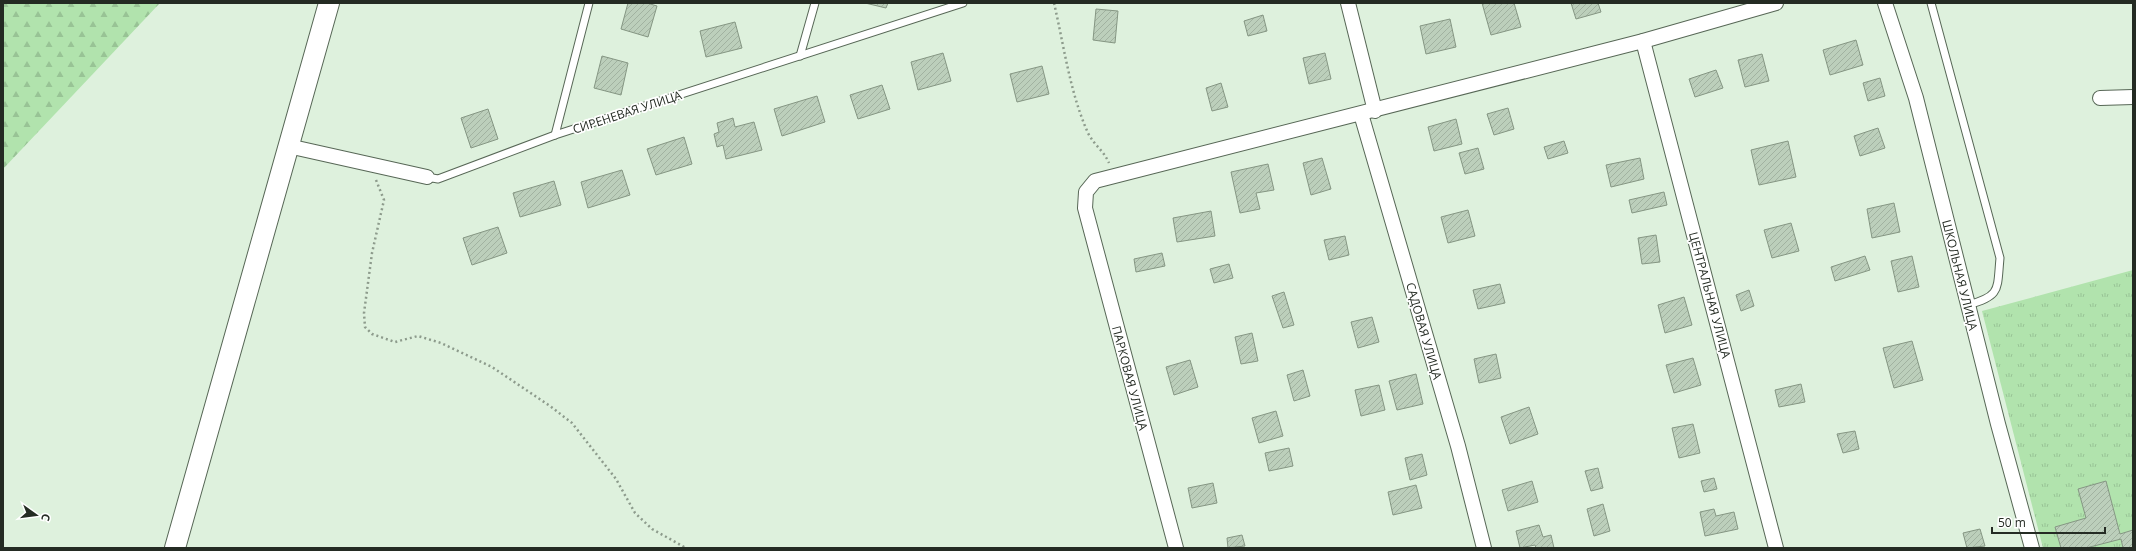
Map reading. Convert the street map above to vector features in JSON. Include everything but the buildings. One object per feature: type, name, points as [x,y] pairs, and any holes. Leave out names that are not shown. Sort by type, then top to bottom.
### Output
[{"type":"main road","points":[[175,548],[329,3]]},
{"type":"street","points":[[1348,3],[1375,110]]},
{"type":"street","points":[[1116,176],[1643,41],[1776,3]]},
{"type":"street","name":"ШКОЛЬНАЯ УЛИЦА","points":[[1885,3],[1916,98],[1968,305],[2032,548]]},
{"type":"street","name":"ЦЕНТРАЛЬНАЯ УЛИЦА","points":[[1643,41],[1776,548]]},
{"type":"street","points":[[2100,98],[2133,96]]},
{"type":"street","name":"САДОВАЯ УЛИЦА","points":[[1361,114],[1458,446],[1484,548]]},
{"type":"street","name":"СИРЕНЕВАЯ УЛИЦА","points":[[288,146],[427,177]]},
{"type":"street","name":"ПАРКОВАЯ УЛИЦА","points":[[1116,176],[1095,181],[1086,192],[1085,208],[1176,548]]},
{"type":"lane","points":[[555,135],[589,3]]},
{"type":"lane","points":[[800,56],[815,3]]},
{"type":"lane","name":"СИРЕНЕВАЯ УЛИЦА","points":[[427,177],[438,179],[555,135],[963,3]]},
{"type":"lane","points":[[1931,3],[2000,258],[1997,289],[1986,300],[1968,305]]},
{"type":"path","points":[[1054,3],[1077,104],[1088,134],[1095,145],[1106,155],[1116,176]]},
{"type":"path","points":[[374,165],[374,176],[384,200],[372,253],[370,278],[364,313],[365,327],[372,334],[395,342],[418,336],[441,343],[492,367],[550,406],[577,429],[616,479],[635,513],[652,529],[686,548]]},
{"type":"green space","points":[[3,3],[160,3],[3,169]]},
{"type":"green space","points":[[2133,270],[2133,548],[2043,548],[1982,311]]}]
